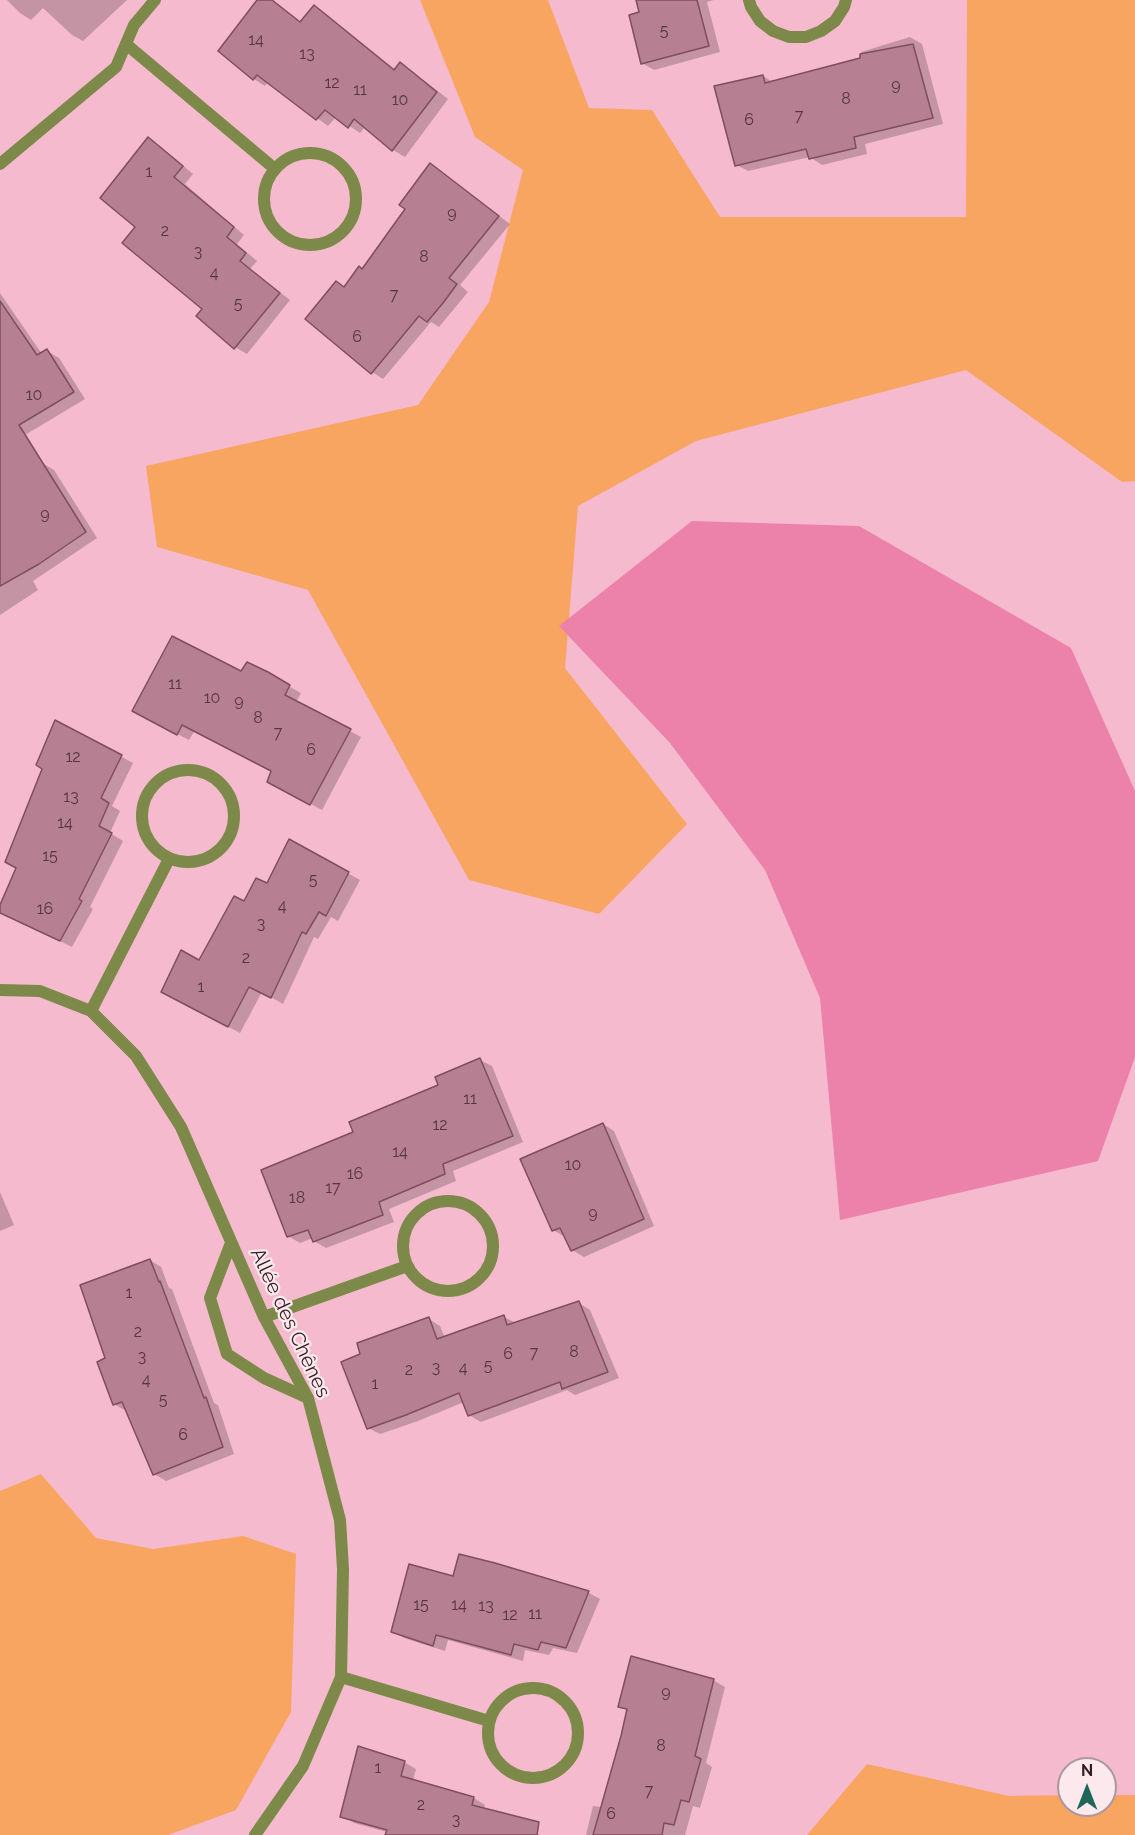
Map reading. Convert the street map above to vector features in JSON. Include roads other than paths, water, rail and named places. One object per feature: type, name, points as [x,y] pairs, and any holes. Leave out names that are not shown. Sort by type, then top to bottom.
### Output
[{"type":"street","points":[[0,164],[116,67],[134,25],[155,0]]},
{"type":"street","points":[[749,0],[760,21],[773,31],[789,37],[806,37],[822,31],[835,21],[846,0]]},
{"type":"street","points":[[126,44],[275,169]]},
{"type":"street","points":[[306,153],[325,155],[340,164],[352,178],[356,195],[354,213],[345,230],[331,241],[314,245],[296,243],[280,234],[269,220],[264,202],[266,184],[275,169],[289,158],[306,153]]},
{"type":"street","points":[[189,770],[204,772],[217,780],[227,791],[233,804],[234,819],[231,834],[223,847],[212,856],[198,862],[169,859],[155,850],[146,837],[141,822],[142,806],[148,791],[159,779],[174,772],[189,770]]},
{"type":"street","points":[[91,1011],[169,859]]},
{"type":"street","name":"Allée des Chênes","points":[[0,990],[40,991],[91,1011],[136,1056],[181,1127],[264,1317],[308,1398],[340,1520],[343,1569],[341,1677],[303,1766],[255,1835]]},
{"type":"street","points":[[446,1200],[461,1203],[475,1209],[486,1220],[492,1234],[492,1256],[483,1276],[471,1286],[442,1291],[428,1287],[416,1278],[407,1266],[402,1252],[403,1236],[408,1222],[418,1211],[431,1203],[446,1200]]},
{"type":"street","points":[[231,1243],[210,1298],[227,1354],[264,1378],[308,1398]]},
{"type":"street","points":[[264,1317],[407,1266]]},
{"type":"street","points":[[341,1677],[489,1721]]},
{"type":"street","points":[[532,1687],[546,1690],[559,1696],[569,1706],[576,1719],[578,1733],[576,1748],[569,1760],[557,1770],[543,1777],[528,1777],[513,1773],[501,1764],[492,1752],[488,1737],[489,1721],[495,1708],[518,1690],[532,1687]]}]
